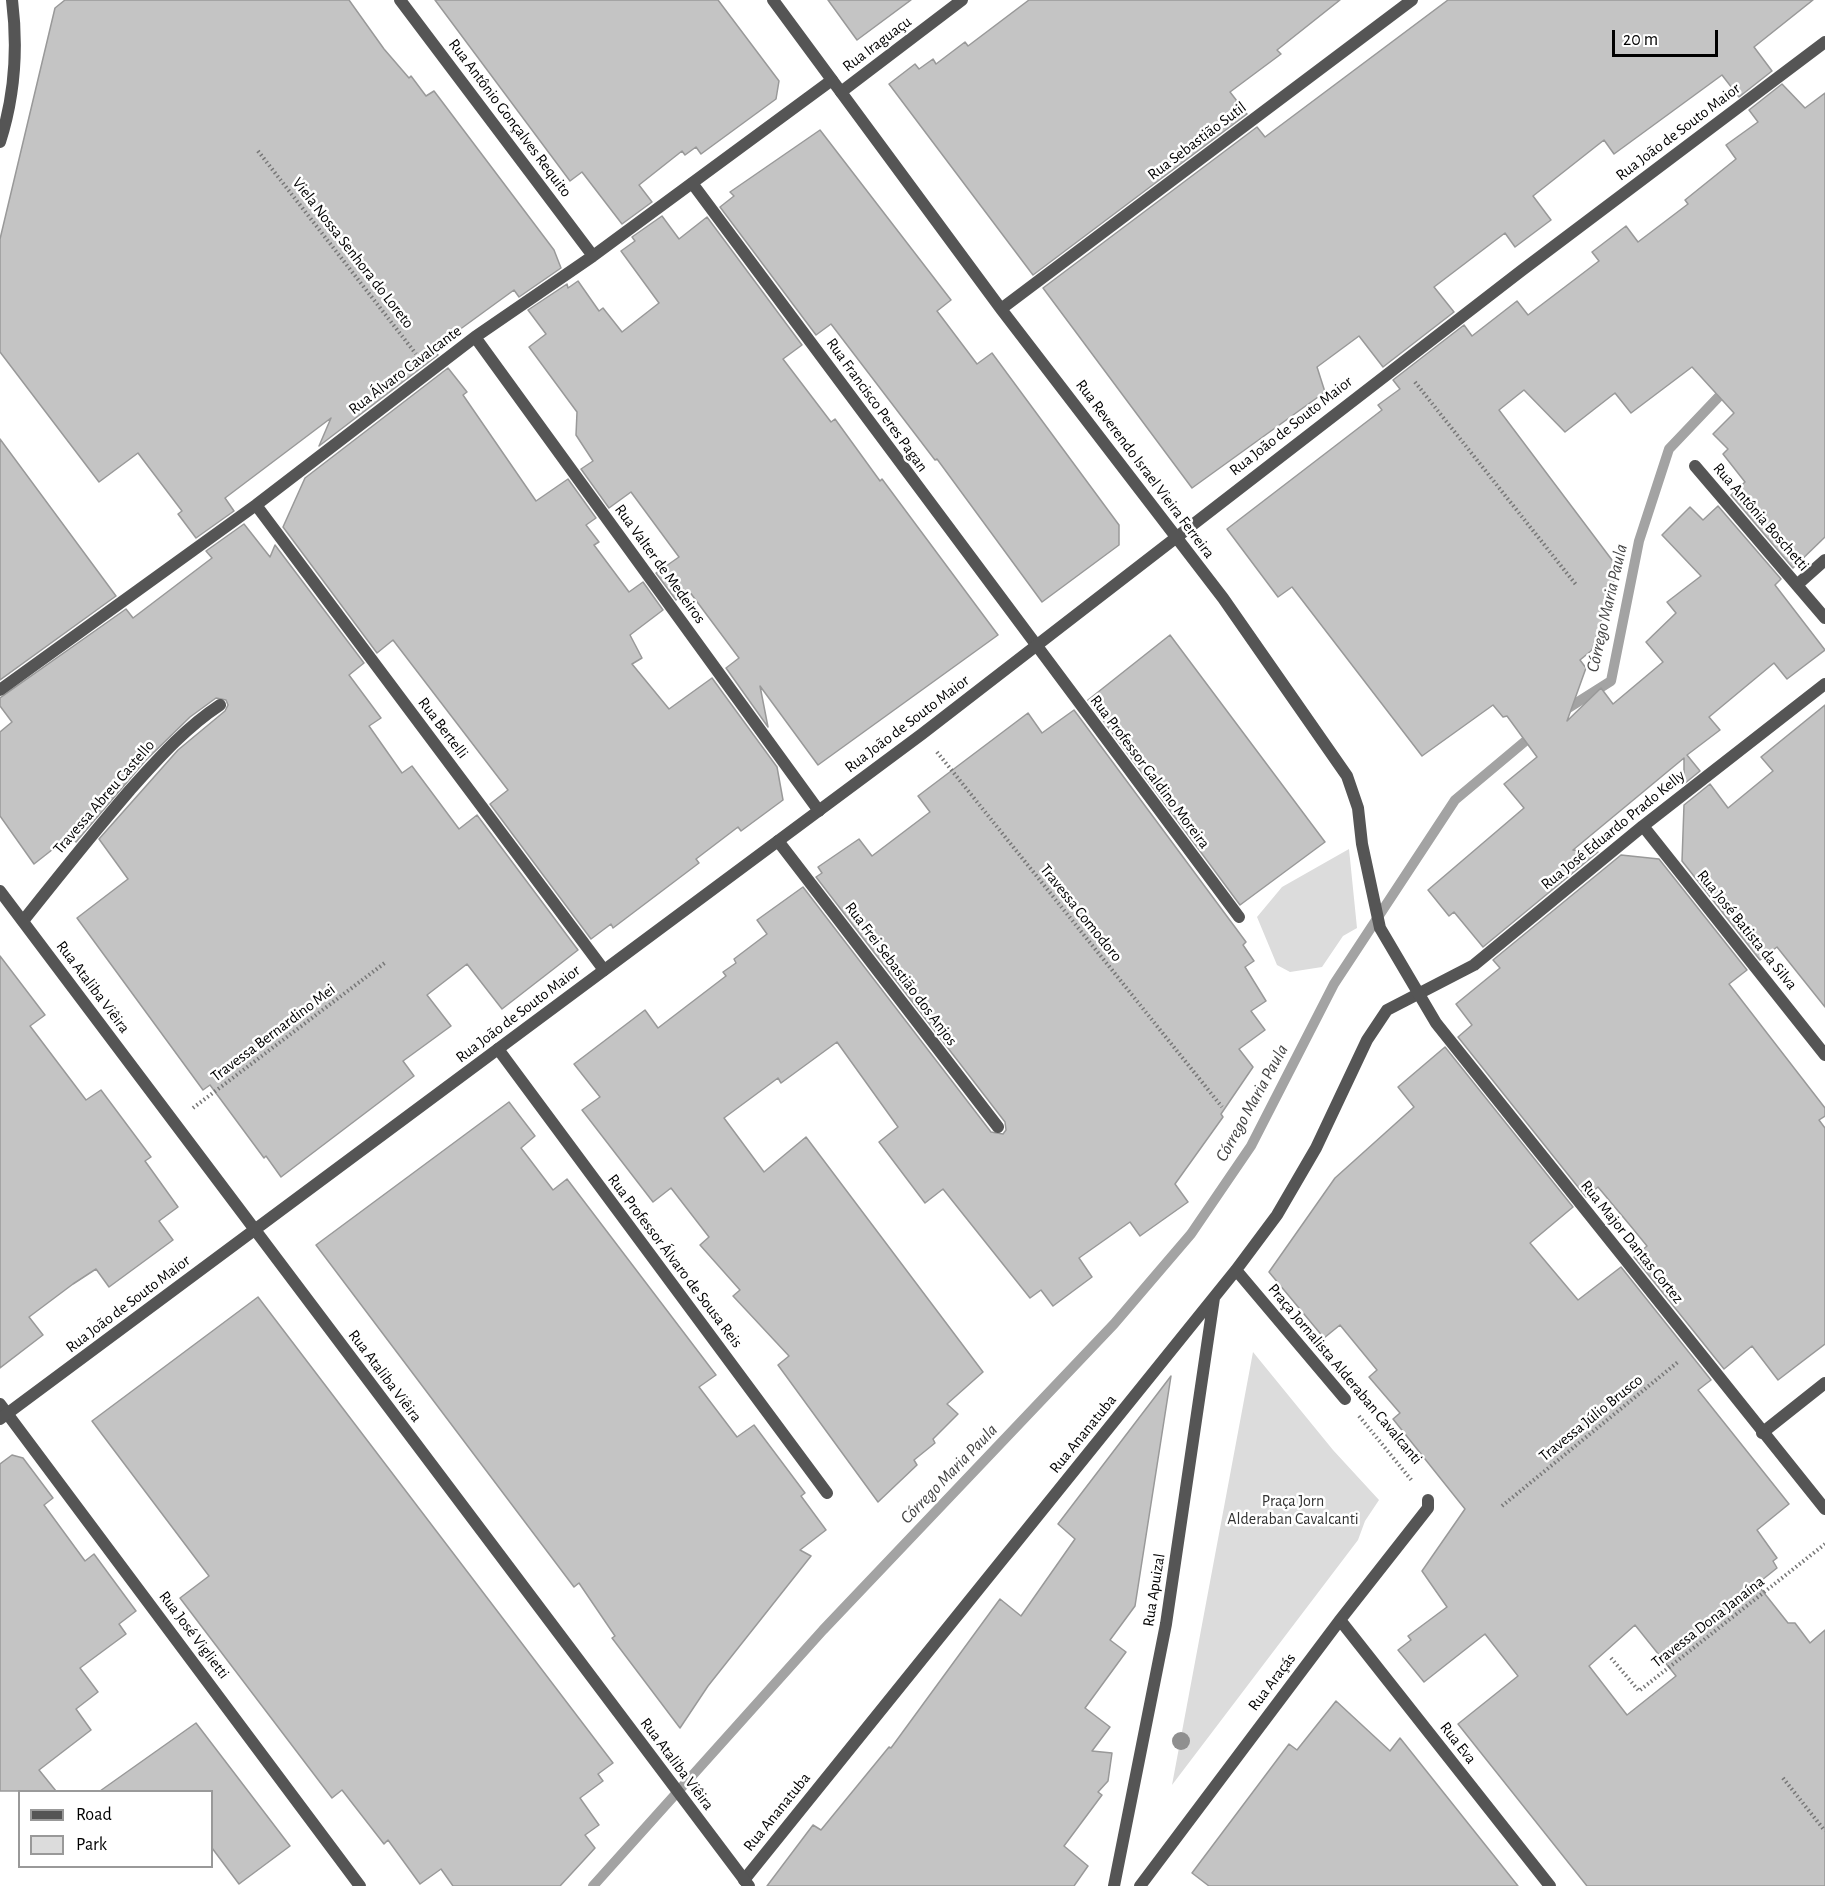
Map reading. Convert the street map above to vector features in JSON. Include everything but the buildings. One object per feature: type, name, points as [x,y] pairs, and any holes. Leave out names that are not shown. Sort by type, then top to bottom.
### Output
[{"type":"street","points":[[0,142],[8,117],[15,64],[16,35],[12,0]]},
{"type":"street","name":"Rua Antônio Gonçalves Requito","points":[[400,0],[594,256]]},
{"type":"street","name":"Rua Reverendo Israel Vieira Ferreira","points":[[773,0],[1001,309],[1175,536],[1347,776],[1358,808],[1362,844],[1380,928],[1416,993]]},
{"type":"street","name":"Rua Iraguaçu","points":[[841,92],[962,0]]},
{"type":"street","name":"Rua Sebastião Sutil","points":[[1001,309],[1412,0]]},
{"type":"street","name":"Rua João de Souto Maior","points":[[3,1412],[255,1230],[922,734],[1175,536],[1825,42]]},
{"type":"street","name":"Rua Álvaro Cavalcante","points":[[0,690],[256,505],[475,337],[594,256],[832,80]]},
{"type":"street","name":"Rua Francisco Peres Pagan","points":[[692,183],[1035,646]]},
{"type":"street","name":"Rua Valter de Medeiros","points":[[475,337],[819,811]]},
{"type":"street","name":"Rua Antônia Boschetti","points":[[1695,466],[1825,618]]},
{"type":"street","name":"Rua Bertelli","points":[[256,505],[604,970]]},
{"type":"street","points":[[1798,584],[1825,560]]},
{"type":"street","name":"Rua Professor Galdino Moreira","points":[[1035,646],[1239,917]]},
{"type":"street","name":"Rua José Eduardo Prado Kelly","points":[[1416,993],[1474,965],[1643,826],[1825,684]]},
{"type":"street","name":"Travessa Abreu Castello","points":[[23,921],[68,864],[164,752],[202,717],[220,705]]},
{"type":"street","name":"Rua José Batista da Silva","points":[[1643,826],[1825,1055]]},
{"type":"street","name":"Rua Frei Sebastião dos Anjos","points":[[778,841],[998,1127]]},
{"type":"street","name":"Rua Ataliba Viêira","points":[[0,891],[746,1883]]},
{"type":"street","name":"Rua Ananatuba","points":[[746,1883],[1236,1270],[1277,1215],[1316,1148],[1367,1040],[1387,1010],[1416,993]]},
{"type":"street","name":"Rua Major Dantas Cortez","points":[[1416,993],[1436,1023],[1825,1509]]},
{"type":"street","name":"Rua Professor Álvaro de Sousa Reis","points":[[498,1049],[826,1493]]},
{"type":"street","name":"Praça Jornalista Alderaban Cavalcanti","points":[[1236,1270],[1345,1399]]},
{"type":"street","name":"Rua Apuizal","points":[[1114,1886],[1166,1624],[1215,1297]]},
{"type":"street","points":[[1762,1433],[1825,1383]]},
{"type":"street","name":"Rua José Viglietti","points":[[3,1412],[360,1886]]},
{"type":"street","name":"Rua Araçás","points":[[1140,1886],[1340,1620],[1428,1509],[1428,1500]]},
{"type":"street","name":"Rua Eva","points":[[1340,1620],[1549,1886]]},
{"type":"path","name":"Viela Nossa Senhora do Loreto","points":[[258,151],[429,371]]},
{"type":"path","points":[[1400,364],[1577,586]]},
{"type":"path","name":"Travessa Comodoro","points":[[922,734],[1222,1107]]},
{"type":"path","name":"Travessa Bernardino Mei","points":[[174,1122],[386,962]]},
{"type":"path","name":"Travessa Júlio Brusco","points":[[1502,1506],[1696,1348]]},
{"type":"path","name":"Praça Jornalista Alderaban Cavalcanti","points":[[1345,1399],[1428,1500]]},
{"type":"path","name":"Travessa Dona Janaína","points":[[1611,1658],[1639,1691],[1825,1544]]},
{"type":"path","points":[[1783,1778],[1825,1831]]},
{"type":"green space","points":[[1349,849],[1357,928],[1343,936],[1322,967],[1290,972],[1277,965],[1257,917],[1282,887]]},
{"type":"green space","name":"Praça Jorn Alderaban Cavalcanti","points":[[1253,1352],[1333,1450],[1379,1500],[1365,1521],[1358,1540],[1172,1785]]},
{"type":"waterway","name":"Córrego Maria Paula","points":[[1562,712],[1611,681],[1639,541],[1669,449],[1728,387]]},
{"type":"waterway","name":"Córrego Maria Paula","points":[[593,1886],[823,1630],[1114,1324],[1191,1234],[1251,1146],[1334,984],[1455,800],[1535,733]]}]
